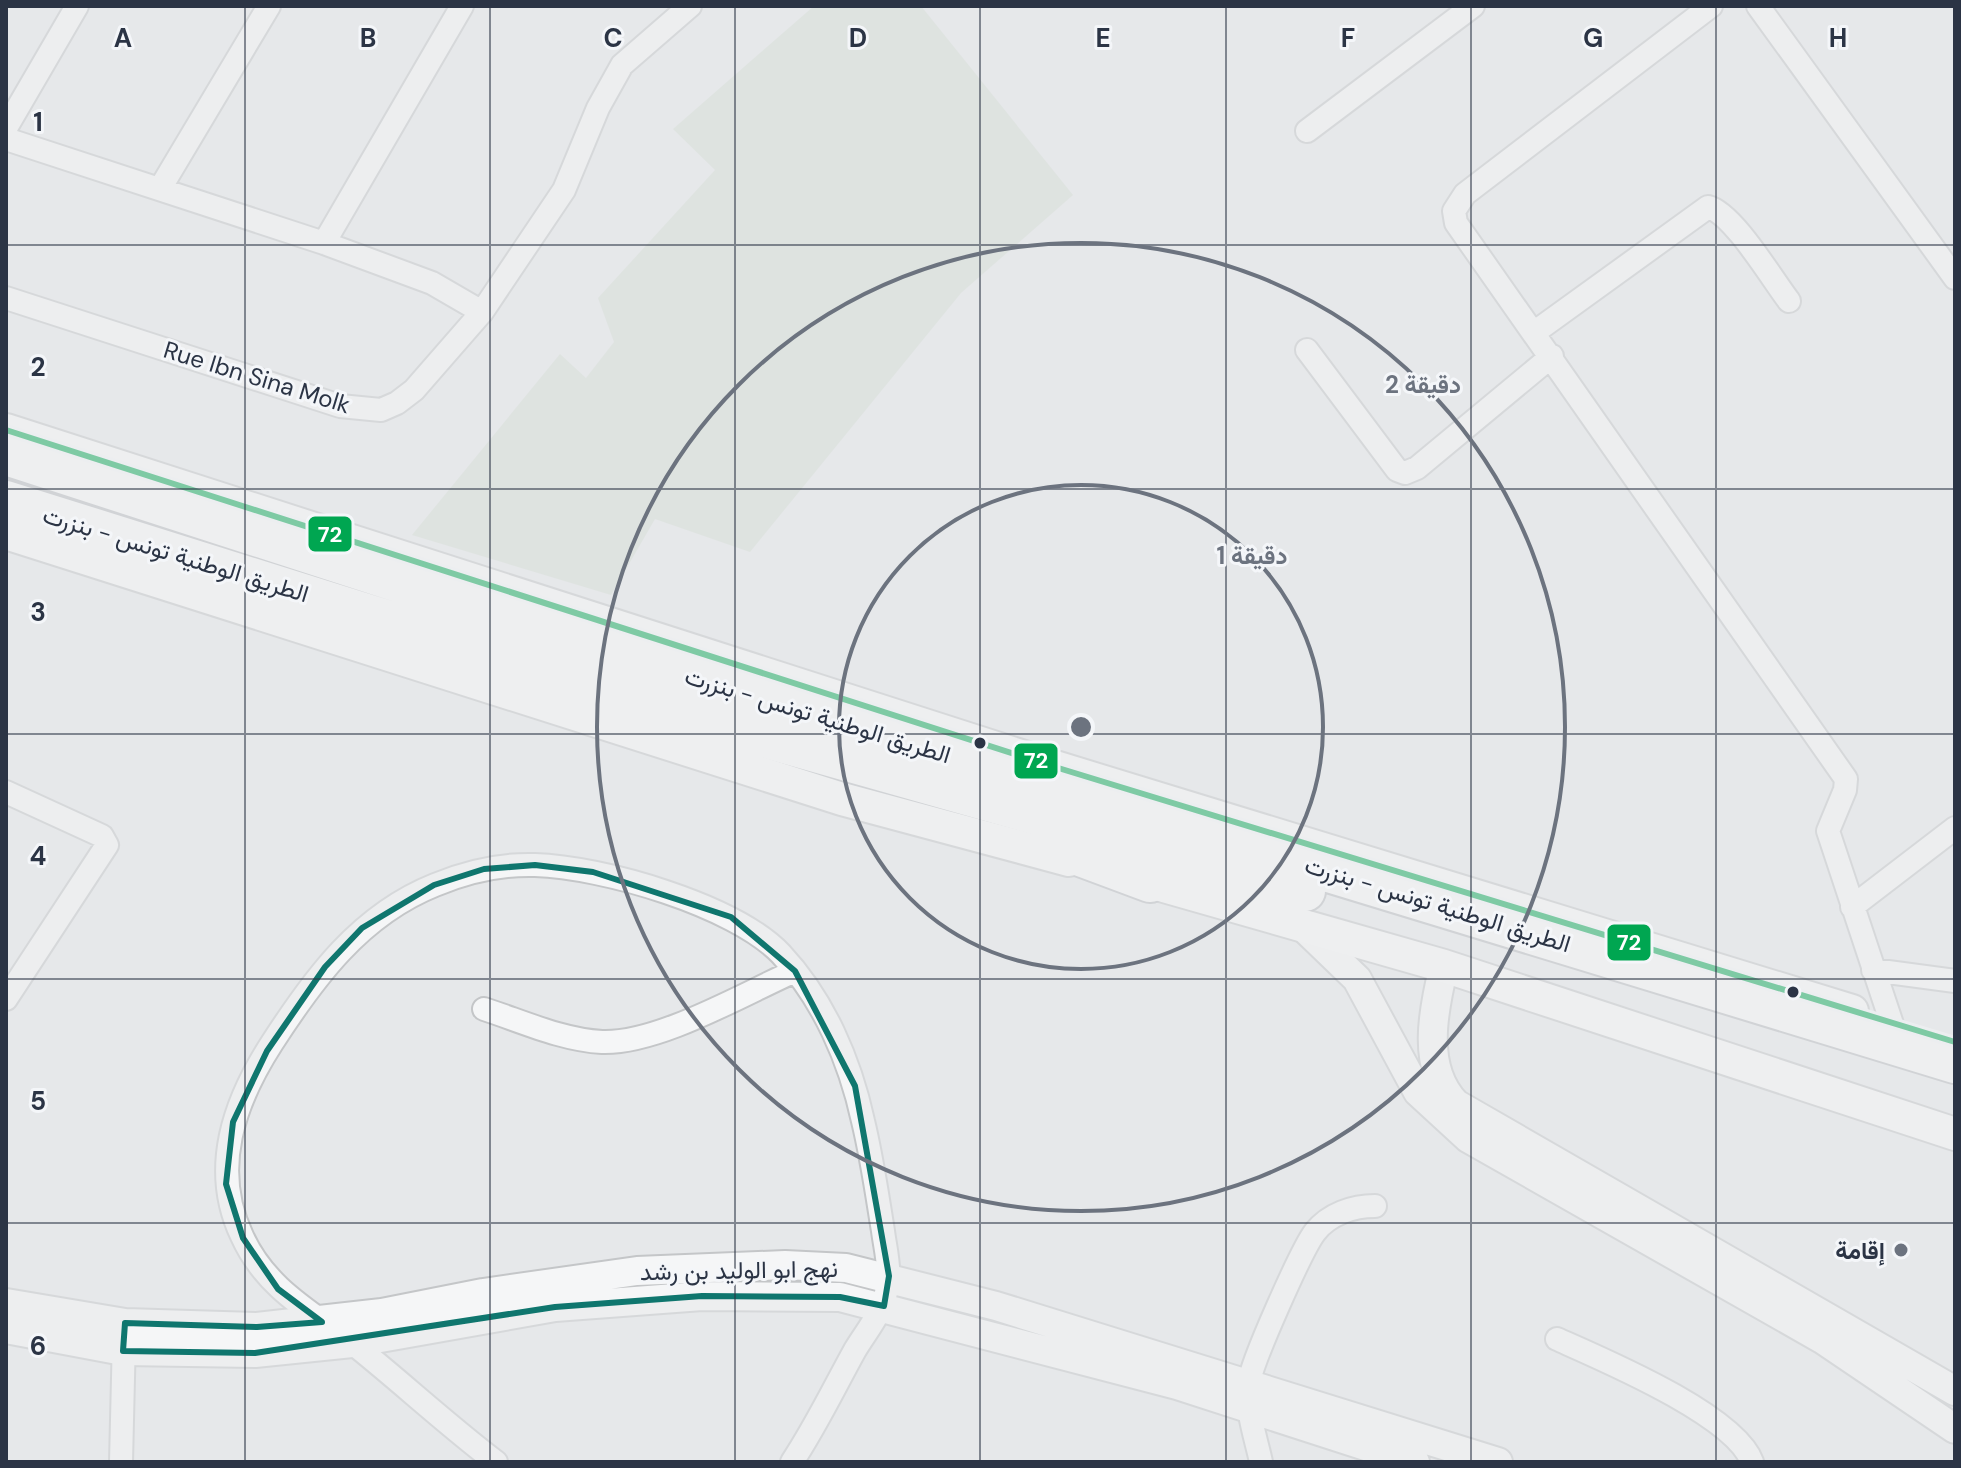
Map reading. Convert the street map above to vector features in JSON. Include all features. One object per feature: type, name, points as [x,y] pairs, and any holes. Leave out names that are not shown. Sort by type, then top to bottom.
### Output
[{"type":"highway","points":[[6,441],[251,533]]},
{"type":"highway","name":"الطريق الوطنية تونس - بنزرت","points":[[6,455],[735,691],[1955,1063]]},
{"type":"highway","name":"الطريق الوطنية تونس - بنزرت","points":[[6,501],[734,729],[1316,895],[1886,1043],[1955,1090]]},
{"type":"highway","points":[[433,593],[956,735]]},
{"type":"highway","points":[[233,602],[734,729],[1150,882]]},
{"type":"main road","points":[[6,430],[956,735],[1886,1043],[1955,1042]]},
{"type":"main road","points":[[6,533],[233,602],[842,799],[1444,966],[1955,1134]]},
{"type":"street","points":[[6,128],[77,6]]},
{"type":"street","points":[[161,187],[269,6]]},
{"type":"street","points":[[324,243],[462,6]]},
{"type":"street","name":"Rue Ibn Sina Molk","points":[[6,298],[340,406],[381,410],[414,390],[482,312],[564,190],[598,108],[622,65],[690,6]]},
{"type":"street","points":[[1307,131],[1473,6]]},
{"type":"street","points":[[1711,6],[1458,202],[1454,211],[1456,223],[1846,779],[1845,790],[1828,831],[1873,970],[1886,1043]]},
{"type":"street","points":[[1758,6],[1955,278]]},
{"type":"street","points":[[6,139],[161,187],[324,243],[432,283],[482,312]]},
{"type":"street","points":[[1535,332],[1708,207],[1719,211],[1735,229],[1789,301]]},
{"type":"street","points":[[1307,350],[1397,470],[1405,473],[1417,468],[1552,356]]},
{"type":"street","points":[[6,792],[102,836],[107,845],[6,999]]},
{"type":"street","points":[[1852,907],[1955,828]]},
{"type":"street","points":[[496,1462],[352,1343],[278,1289],[243,1238],[226,1184],[227,1152],[246,1089],[267,1051],[325,967],[362,928],[434,885],[484,869],[535,865],[593,872],[731,917],[761,936],[795,971],[835,1035],[855,1086],[873,1163],[889,1276],[884,1306],[792,1462]]},
{"type":"street","points":[[1300,924],[1357,979],[1418,1092],[1468,1138],[1822,1339],[1955,1429]]},
{"type":"street","points":[[1444,966],[1433,1047],[1439,1079],[1456,1104],[1955,1391]]},
{"type":"street","points":[[1873,970],[1955,981]]},
{"type":"street","points":[[484,1009],[572,1037],[625,1042],[654,1034],[795,971]]},
{"type":"street","points":[[1261,1462],[1249,1396],[1316,1231],[1341,1213],[1360,1206],[1375,1206]]},
{"type":"street","name":"نهج ابو الوليد بن رشد","points":[[6,1303],[124,1337],[322,1322],[637,1271],[785,1265],[846,1268],[889,1276],[1249,1396],[1415,1462]]},
{"type":"street","name":"نهج ابو الوليد بن رشد","points":[[6,1329],[124,1337],[255,1353],[352,1343],[540,1310],[648,1299],[702,1296],[840,1297],[1249,1396],[1498,1462]]},
{"type":"street","points":[[121,1462],[124,1337]]},
{"type":"street","points":[[1557,1339],[1635,1374],[1696,1410],[1733,1434],[1752,1462]]},
{"type":"highlighted area","points":[[535,865],[593,872],[731,917],[795,971],[855,1086],[889,1276],[884,1306],[840,1297],[702,1296],[555,1307],[255,1353],[123,1351],[125,1323],[257,1327],[322,1322],[278,1289],[243,1238],[226,1184],[233,1122],[267,1051],[325,967],[362,928],[434,885],[484,869]]},
{"type":"shaded area","points":[[814,6],[921,6],[1073,195],[961,293],[750,552],[655,519],[611,595],[412,535],[560,354],[586,378],[614,342],[598,298],[715,170],[673,129]]},
{"type":"transit line","name":"72","points":[[6,430],[1055,767],[1955,1042]]},
{"type":"place","name":"إقامة","points":[[1901,1250]]}]
